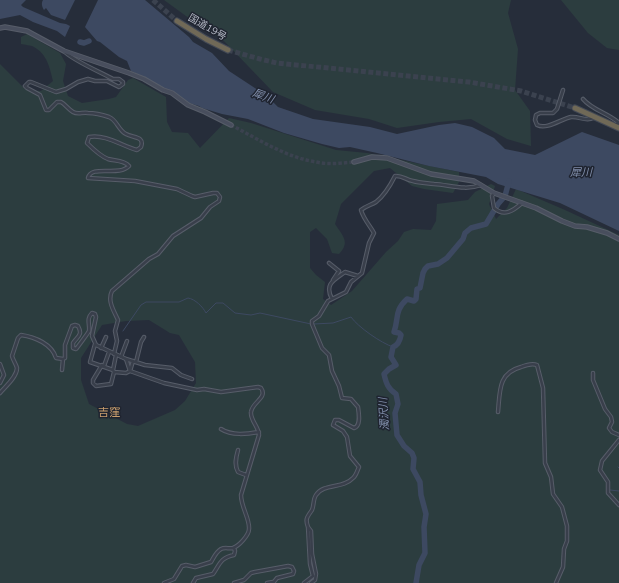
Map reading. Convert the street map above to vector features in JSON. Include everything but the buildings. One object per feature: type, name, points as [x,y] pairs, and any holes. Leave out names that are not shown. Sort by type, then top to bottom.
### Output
[{"type":"highway","name":"国道19号","points":[[178,22],[228,50]]},
{"type":"highway","points":[[574,108],[616,126]]},
{"type":"street","points":[[0,28],[27,31],[64,51],[144,79],[172,94],[188,105],[206,112],[231,125]]},
{"type":"street","points":[[64,51],[69,57],[113,78],[119,79],[123,82],[123,84],[119,87],[107,81],[95,81],[88,79],[56,92],[29,82],[25,86],[40,96],[46,110],[49,110],[57,102],[61,102],[73,112],[79,114],[87,112],[110,118],[114,121],[120,131],[127,135],[139,137],[142,140],[142,147],[137,150],[111,140],[96,136],[89,137],[87,143],[100,155],[108,159],[127,163],[129,166],[122,171],[99,171],[91,173],[88,175],[88,178],[95,180],[124,180],[177,188],[192,196],[199,197],[217,193],[220,197],[219,201],[210,207],[201,218],[173,236],[158,254],[144,262],[112,291],[110,297],[111,305],[118,320],[115,331],[117,341],[112,384],[96,386],[93,383],[93,380],[103,366],[109,352]]},
{"type":"street","points":[[563,90],[557,109],[553,113],[540,113],[536,115],[536,125],[543,126],[573,117],[590,120],[595,116]]},
{"type":"street","points":[[583,99],[587,104],[607,114],[619,123],[616,126]]},
{"type":"street","points":[[354,162],[372,157],[387,158],[431,174],[474,181],[494,192],[536,208],[575,226],[587,227],[607,233],[619,240]]},
{"type":"street","points":[[311,583],[315,580],[316,574],[312,554],[311,531],[306,522],[306,516],[312,510],[317,494],[324,488],[338,486],[349,482],[355,476],[359,467],[350,456],[347,437],[343,431],[333,425],[335,420],[339,420],[354,428],[356,428],[359,424],[358,407],[351,399],[341,397],[339,386],[332,371],[329,355],[322,348],[311,323],[319,316],[328,301],[346,292],[351,282],[359,276],[363,269],[369,243],[374,233],[363,216],[361,210],[383,195],[391,186],[395,176],[401,176],[410,181],[419,183],[455,187],[472,187],[481,185]]},
{"type":"street","points":[[494,192],[492,196],[494,208],[499,212],[509,212],[522,203]]},
{"type":"street","points":[[329,263],[339,270],[333,277],[333,281],[328,290],[332,299]]},
{"type":"street","points":[[333,281],[346,272],[359,276]]},
{"type":"street","points":[[62,370],[63,359],[65,358],[65,345],[72,326],[78,326],[81,332],[81,335],[73,343],[73,348],[76,349],[88,334],[88,319],[92,313],[95,314],[96,317],[92,336],[95,344],[101,348],[134,362],[145,365],[172,368],[181,375],[192,379]]},
{"type":"street","points":[[0,393],[16,372],[16,366],[12,356],[18,338],[21,335],[41,342],[51,349],[56,358],[63,359]]},
{"type":"street","points":[[101,348],[106,337]]},
{"type":"street","points":[[130,371],[144,337]]},
{"type":"street","points":[[121,357],[127,341]]},
{"type":"street","points":[[95,344],[90,362],[113,371],[126,373],[130,371],[164,383],[197,390],[204,389],[221,392],[260,388],[263,390],[264,395],[252,407],[251,411],[251,415],[259,432],[258,440],[242,490],[241,500],[250,529],[240,544],[234,548],[221,549],[216,553],[211,562],[195,567],[186,565],[182,566],[174,579],[164,583]]},
{"type":"street","points":[[126,359],[130,371]]},
{"type":"street","points":[[0,364],[4,375],[0,383]]},
{"type":"street","points":[[498,412],[502,382],[507,373],[520,367],[534,364],[537,365],[543,388],[544,463],[551,477],[554,494],[562,507],[567,526],[567,541],[564,548],[563,567],[556,583]]},
{"type":"street","points":[[593,373],[593,380],[602,402],[611,418],[612,422],[609,428],[612,432],[619,435]]},
{"type":"street","points":[[220,429],[224,432],[242,434],[259,432]]},
{"type":"street","points":[[619,440],[602,461],[600,470],[608,482],[608,493],[619,505]]},
{"type":"street","points":[[238,450],[236,465],[237,469],[238,472],[246,475]]},
{"type":"street","points":[[304,583],[313,576],[310,564],[308,527]]},
{"type":"street","points":[[193,583],[196,578],[213,574],[222,560],[234,555],[234,548]]},
{"type":"street","points":[[234,583],[248,580],[251,574],[255,572],[288,566],[292,567],[294,571],[293,574],[276,578],[272,583],[267,583]]},
{"type":"shaded area","points":[[164,0],[511,0],[508,13],[518,49],[515,90],[530,111],[531,146],[507,139],[471,119],[397,128],[369,119],[315,110],[273,92],[224,41]]},
{"type":"shaded area","points":[[561,0],[619,0],[619,50],[607,48],[588,33]]},
{"type":"shaded area","points":[[27,34],[60,53],[66,64],[63,81],[68,96],[82,103],[116,97],[128,80],[133,78],[166,97],[167,122],[172,132],[188,133],[200,148],[229,118],[251,123],[336,150],[367,153],[459,172],[459,182],[453,193],[412,186],[390,168],[374,171],[341,204],[335,224],[343,235],[345,242],[343,250],[339,254],[332,253],[327,239],[316,228],[310,232],[310,268],[325,282],[323,299],[331,305],[352,291],[386,252],[398,241],[404,232],[413,229],[431,230],[436,221],[437,204],[468,200],[475,192],[491,184],[495,186],[489,204],[496,219],[507,208],[516,189],[619,235],[619,583],[0,583],[0,64],[26,90],[41,91],[53,81],[45,57],[34,47],[21,44],[21,37]],"holes":[[[149,320],[170,333],[179,335],[195,362],[196,383],[185,401],[175,410],[138,426],[127,424],[89,404],[81,380],[81,358],[102,325],[126,321]]]},
{"type":"water","points":[[0,0],[26,0],[21,5],[23,7],[70,26],[65,37],[57,31],[33,22],[20,15],[0,19]]},
{"type":"water","points":[[43,0],[75,0],[65,20],[51,15],[46,8],[44,10],[42,5]]},
{"type":"water","name":"犀川","points":[[98,0],[145,0],[193,42],[212,53],[229,71],[267,96],[278,107],[313,119],[370,127],[397,134],[455,123],[472,127],[494,138],[505,149],[535,155],[582,132],[619,145],[619,231],[560,203],[498,184],[486,177],[429,166],[350,147],[339,148],[322,144],[284,133],[248,119],[222,114],[189,103],[174,92],[163,88],[131,71],[127,61],[97,41],[85,27]]},
{"type":"waterway","name":"犀川","points":[[80,42],[84,43],[89,41]]},
{"type":"waterway","name":"濁沢川","points":[[416,583],[419,565],[425,553],[424,527],[426,514],[421,495],[420,482],[413,469],[414,458],[412,453],[404,446],[397,435],[395,413],[398,404],[396,394],[388,386],[384,374],[396,365],[391,357],[393,347],[396,345],[401,335],[394,332],[398,311],[407,299],[414,301],[416,299],[417,289],[420,288],[423,273],[428,266],[438,264],[447,258],[463,239],[465,233],[471,228],[486,224],[498,204],[505,196],[509,181]]},
{"type":"waterway","points":[[123,331],[141,305],[146,302],[179,302],[188,298],[203,308],[206,313],[216,303],[223,303],[235,313],[251,315],[260,313],[311,324]]},
{"type":"waterway","points":[[314,324],[333,323],[351,317],[370,334],[393,347]]},
{"type":"waterway","points":[[610,490],[619,491]]},
{"type":"tunnel","points":[[153,0],[177,21]]},
{"type":"tunnel","points":[[228,50],[277,63],[469,82],[521,91],[575,108]]},
{"type":"tunnel","points":[[231,125],[272,147],[305,160],[335,164],[354,162]]},
{"type":"district","name":"吉窪","points":[[109,413]]}]
